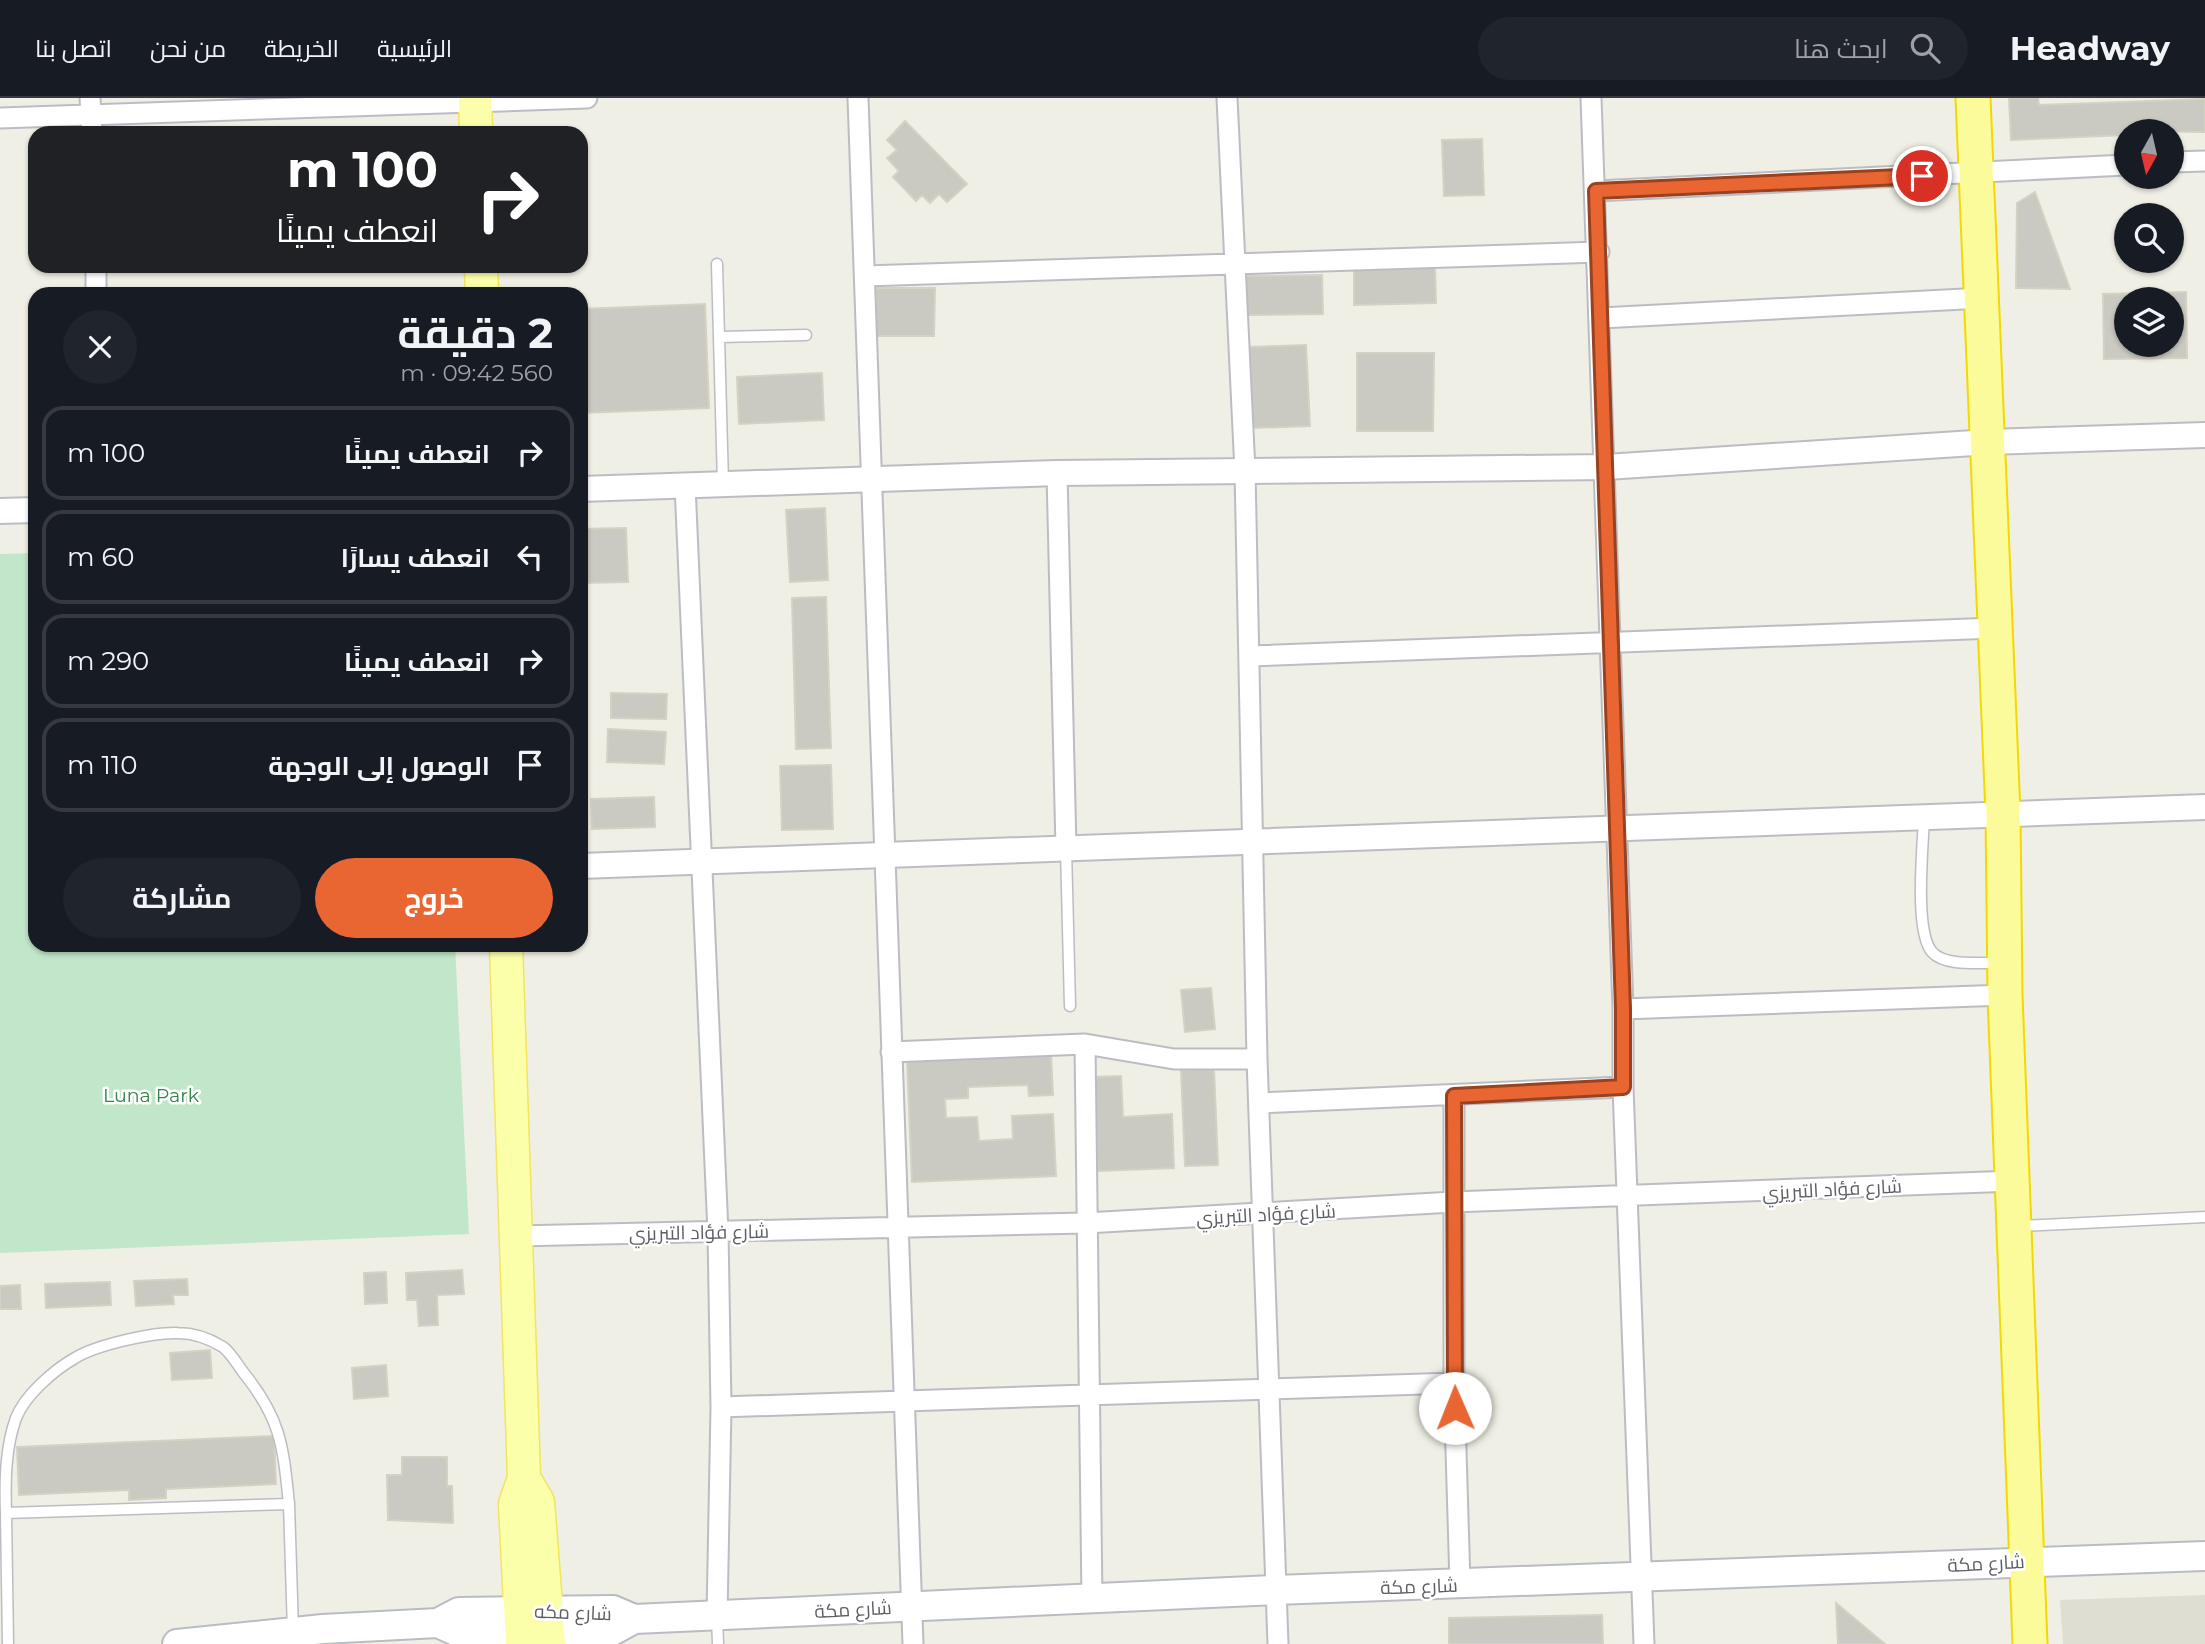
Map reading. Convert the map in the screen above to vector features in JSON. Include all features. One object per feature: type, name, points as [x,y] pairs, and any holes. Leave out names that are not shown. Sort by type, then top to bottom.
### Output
[{"type":"highway","points":[[1973,98],[2003,814],[2005,979],[2030,1644]]},
{"type":"main road","points":[[506,952],[524,1478],[515,1504],[535,1629]]},
{"type":"main road","name":"شارع مكة","points":[[634,1619],[1275,1591],[2205,1556]]},
{"type":"main road","name":"شارع مكه","points":[[177,1644],[293,1631],[438,1623],[459,1612],[535,1629],[612,1631],[634,1619]]},
{"type":"street","points":[[0,118],[475,111],[586,98]]},
{"type":"street","points":[[858,98],[913,1644]]},
{"type":"street","points":[[1227,98],[1244,471],[1257,1059],[1265,1215],[1278,1644]]},
{"type":"street","points":[[1591,98],[1599,252],[1615,829],[1623,1009],[1623,1087],[1644,1644]]},
{"type":"street","points":[[2184,162],[2205,161]]},
{"type":"street","points":[[1596,191],[2114,166]]},
{"type":"street","points":[[865,276],[1599,252]]},
{"type":"street","points":[[1601,318],[1983,298]]},
{"type":"street","points":[[588,489],[1056,473],[1606,467],[1989,442],[2205,435]]},
{"type":"street","points":[[1056,473],[1066,848]]},
{"type":"street","points":[[685,485],[718,1232],[721,1407],[717,1616]]},
{"type":"street","points":[[0,511],[28,510]]},
{"type":"street","points":[[1249,656],[1610,645],[1995,628]]},
{"type":"street","points":[[588,866],[2205,807]]},
{"type":"street","points":[[1623,1009],[2005,979]]},
{"type":"street","points":[[891,1052],[1085,1044],[1174,1059],[1257,1059]]},
{"type":"street","points":[[1085,1044],[1092,1600]]},
{"type":"street","points":[[1260,1103],[1623,1087]]},
{"type":"street","points":[[1454,1096],[1454,1383],[1460,1584]]},
{"type":"street","name":"شارع فؤاد التبريزي","points":[[517,1236],[1086,1223],[1265,1215],[1453,1202],[1628,1198],[2014,1181]]},
{"type":"street","points":[[721,1407],[1454,1383]]},
{"type":"lane","points":[[717,264],[723,484]]},
{"type":"lane","points":[[719,337],[806,335]]},
{"type":"lane","points":[[1924,817],[1923,933],[1932,952],[1947,960],[2005,979]]},
{"type":"lane","points":[[1066,848],[1070,1006]]},
{"type":"lane","points":[[2015,1226],[2205,1217]]},
{"type":"lane","points":[[8,1644],[5,1482],[16,1417],[42,1384],[76,1357],[126,1341],[177,1333],[204,1337],[225,1349],[254,1385],[277,1421],[284,1448],[289,1504],[293,1631]]},
{"type":"lane","points":[[6,1513],[289,1504]]},
{"type":"lane","points":[[717,1616],[718,1644]]},
{"type":"shaded area","points":[[2205,1595],[2205,1644],[2063,1644],[2060,1600]]},
{"type":"green space","name":"Luna Park","points":[[28,553],[28,952],[455,952],[469,1234],[0,1253],[0,554]]},
{"type":"building","points":[[2009,98],[2038,98],[2039,105],[2205,99],[2205,132],[2184,132],[2184,119],[2114,119],[2114,136],[2011,140]]},
{"type":"building","points":[[905,121],[967,184],[947,202],[939,194],[930,203],[922,195],[916,201],[893,177],[899,171],[887,158],[897,150],[887,140]]},
{"type":"building","points":[[1482,139],[1484,195],[1444,196],[1442,140]]},
{"type":"building","points":[[2035,192],[2070,289],[2016,288],[2017,203]]},
{"type":"building","points":[[1435,268],[1436,303],[1354,305],[1354,270]]},
{"type":"building","points":[[1322,275],[1323,314],[1245,315],[1244,276]]},
{"type":"building","points":[[876,288],[935,288],[934,336],[876,336]]},
{"type":"building","points":[[2186,292],[2187,358],[2104,359],[2103,294],[2114,294],[2114,357],[2184,357]]},
{"type":"building","points":[[705,304],[709,408],[588,413],[588,309]]},
{"type":"building","points":[[1306,345],[1310,426],[1253,428],[1250,347]]},
{"type":"building","points":[[1357,353],[1434,353],[1433,431],[1357,431]]},
{"type":"building","points":[[822,373],[824,420],[739,424],[737,377]]},
{"type":"building","points":[[825,508],[828,580],[790,582],[786,510]]},
{"type":"building","points":[[626,528],[628,582],[588,583],[588,529]]},
{"type":"building","points":[[826,597],[831,748],[796,749],[792,598]]},
{"type":"building","points":[[611,693],[667,694],[666,719],[611,718]]},
{"type":"building","points":[[608,729],[666,732],[664,764],[607,762]]},
{"type":"building","points":[[831,765],[833,829],[782,830],[780,766]]},
{"type":"building","points":[[654,797],[655,827],[592,829],[591,799]]},
{"type":"building","points":[[1211,988],[1215,1029],[1185,1032],[1181,990]]},
{"type":"building","points":[[1051,1054],[1053,1095],[1029,1096],[1028,1085],[968,1087],[968,1098],[945,1099],[946,1118],[977,1117],[979,1141],[1013,1139],[1012,1116],[1053,1114],[1056,1176],[912,1182],[907,1060]]},
{"type":"building","points":[[1214,1068],[1218,1165],[1185,1166],[1181,1070]]},
{"type":"building","points":[[1121,1076],[1123,1117],[1172,1114],[1174,1168],[1098,1171],[1094,1077]]},
{"type":"building","points":[[462,1270],[464,1294],[437,1295],[438,1325],[419,1326],[417,1300],[407,1300],[406,1273]]},
{"type":"building","points":[[386,1272],[387,1303],[365,1304],[364,1273]]},
{"type":"building","points":[[187,1279],[188,1295],[173,1295],[174,1304],[136,1306],[134,1281]]},
{"type":"building","points":[[110,1282],[111,1305],[46,1308],[45,1284]]},
{"type":"building","points":[[20,1285],[21,1309],[0,1309],[0,1286]]},
{"type":"building","points":[[210,1350],[212,1378],[172,1380],[170,1353]]},
{"type":"building","points":[[386,1365],[388,1396],[354,1399],[352,1368]]},
{"type":"building","points":[[274,1436],[276,1484],[166,1489],[166,1498],[129,1500],[129,1490],[19,1495],[17,1447]]},
{"type":"building","points":[[402,1457],[447,1457],[447,1486],[452,1486],[453,1523],[388,1520],[387,1475],[402,1475]]},
{"type":"building","points":[[1836,1603],[1885,1644],[1838,1644]]},
{"type":"building","points":[[1602,1615],[1603,1644],[1449,1644],[1449,1618]]},
{"type":"route","points":[[1455,1408],[1454,1096],[1623,1087],[1623,1009],[1596,191],[1922,176]]}]
